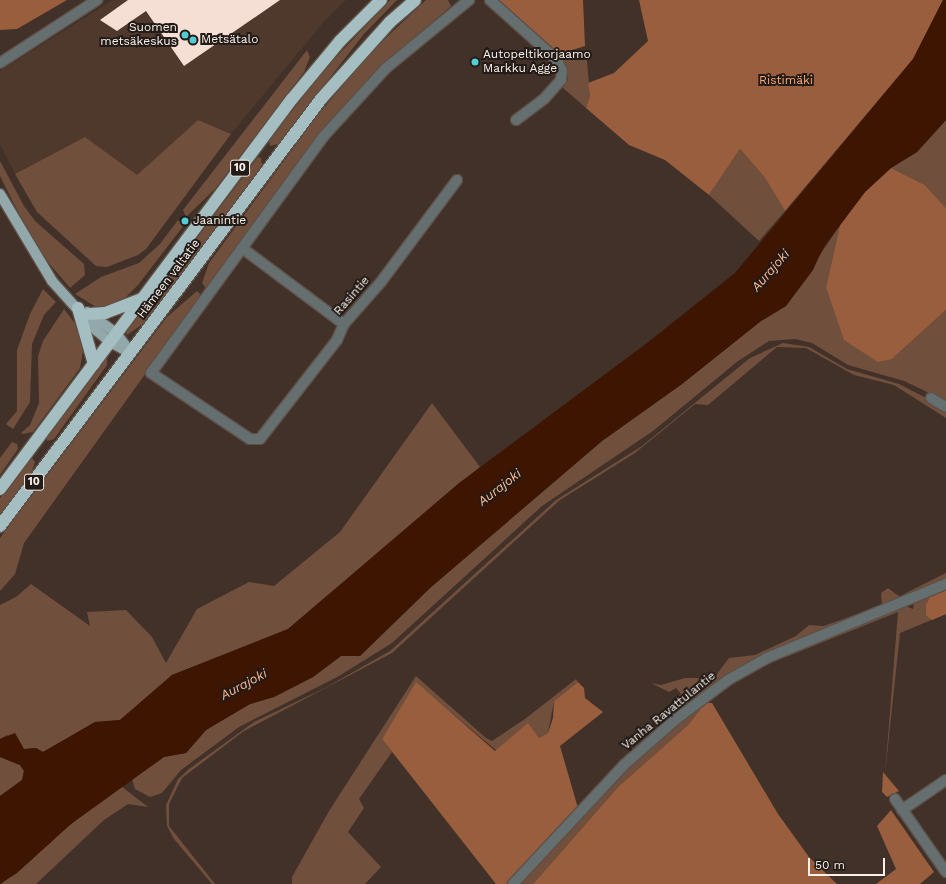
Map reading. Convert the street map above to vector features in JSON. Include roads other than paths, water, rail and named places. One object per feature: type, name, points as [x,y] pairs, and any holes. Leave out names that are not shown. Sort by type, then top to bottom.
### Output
[{"type":"highway","name":"Hämeen valtatie","points":[[0,489],[292,99],[343,38],[381,0]]},
{"type":"highway","name":"Hämeen valtatie","points":[[0,526],[321,99],[390,22],[415,0]]},
{"type":"highway","points":[[90,314],[105,313],[142,298]]},
{"type":"highway","points":[[78,308],[94,364]]},
{"type":"main road","points":[[0,194],[42,266],[78,308],[131,353]]},
{"type":"main road","points":[[78,308],[90,314],[113,338]]},
{"type":"street","points":[[0,63],[97,0]]},
{"type":"street","points":[[344,324],[242,248],[338,118],[411,45],[468,0]]},
{"type":"street","points":[[490,0],[556,59],[562,72],[561,80],[544,99],[516,120]]},
{"type":"street","name":"Rasintie","points":[[242,248],[151,373],[250,439],[256,441],[265,435],[337,340],[344,324],[377,287],[457,180]]},
{"type":"street","points":[[931,398],[946,407]]},
{"type":"street","name":"Vanha Ravattulantie","points":[[513,884],[624,765],[722,684],[767,658],[946,584]]},
{"type":"street","points":[[902,810],[946,780]]},
{"type":"street","points":[[895,799],[946,872]]},
{"type":"water","name":"Aurajoki","points":[[943,0],[946,0],[946,120],[917,152],[891,168],[865,192],[823,248],[813,270],[786,306],[761,321],[682,384],[602,441],[430,588],[360,656],[341,656],[313,677],[274,697],[250,704],[206,730],[186,753],[164,757],[71,824],[17,873],[0,884],[0,796],[22,780],[24,771],[20,765],[0,757],[0,739],[15,733],[24,749],[36,748],[43,752],[95,722],[120,720],[172,675],[288,629],[459,483],[647,343],[735,273],[913,59]]},
{"type":"place","name":"Suomen metsäkeskus","points":[[185,35]]},
{"type":"place","name":"Metsätalo","points":[[193,40]]},
{"type":"place","name":"Autopeltikorjaamo Markku Agge","points":[[475,62]]},
{"type":"place","name":"Jaanintie","points":[[185,221]]},
{"type":"park label","name":"Ristimäki","points":[[786,81]]}]
